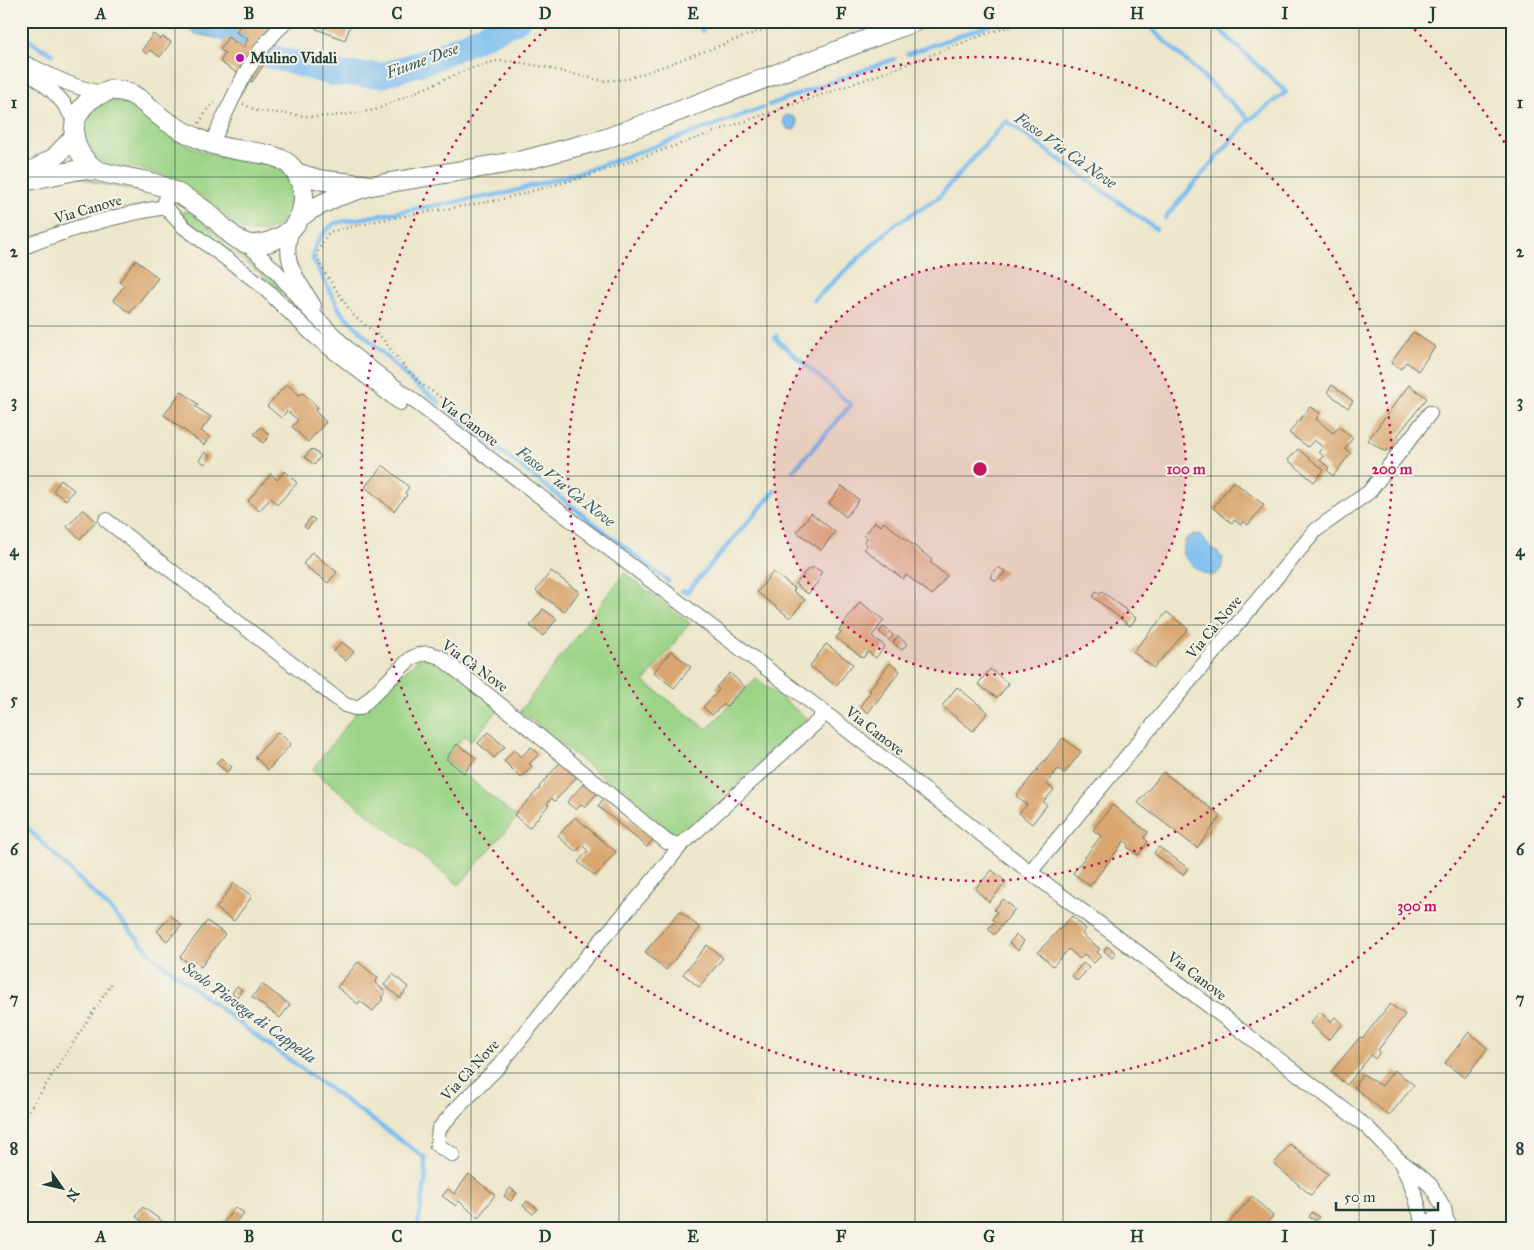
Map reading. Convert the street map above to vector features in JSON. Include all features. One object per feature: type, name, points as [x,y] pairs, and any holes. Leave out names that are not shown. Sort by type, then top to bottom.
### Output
[{"type":"main road","points":[[21,182],[82,169],[141,180],[168,199],[189,200],[247,244],[261,244],[282,236],[310,210],[336,197],[369,186],[525,160],[588,144],[916,21]]},
{"type":"main road","points":[[98,171],[87,163],[77,150],[75,131],[77,118],[83,107],[96,95],[111,90],[123,91],[135,95],[166,121],[197,138],[237,150],[275,156],[293,168],[297,173],[303,194],[296,223]]},
{"type":"main road","points":[[21,177],[54,158],[75,131]]},
{"type":"main road","points":[[297,173],[321,180],[369,186]]},
{"type":"street","points":[[212,143],[232,99],[260,51],[288,21]]},
{"type":"street","points":[[21,61],[68,83],[88,90],[105,93]]},
{"type":"street","points":[[21,66],[60,97],[70,110],[75,131]]},
{"type":"street","points":[[168,199],[184,227],[260,284],[315,338],[400,403]]},
{"type":"street","name":"Via Canove","points":[[21,248],[69,230],[131,213],[168,199]]},
{"type":"street","name":"Via Canove","points":[[296,223],[287,242],[290,265],[329,330]]},
{"type":"street","name":"Via Canove","points":[[247,244],[276,271],[308,309],[355,356],[824,712],[1030,872],[1188,989],[1366,1127],[1399,1160],[1431,1186],[1444,1208],[1449,1224]]},
{"type":"street","name":"Via Cà Nove","points":[[1030,872],[1316,530],[1369,492],[1430,413]]},
{"type":"street","name":"Via Cà Nove","points":[[106,520],[345,705],[360,708],[410,659],[418,654],[428,652],[440,657],[667,842],[680,844]]},
{"type":"street","name":"Via Cà Nove","points":[[453,1155],[438,1145],[438,1129],[499,1066],[583,961],[646,889],[680,844],[818,721],[824,712]]},
{"type":"street","name":"Via Canove","points":[[1399,1160],[1414,1191],[1424,1229]]},
{"type":"street","name":"Via Canove","points":[[1424,1229],[1431,1220],[1441,1218],[1449,1224]]},
{"type":"street","points":[[1449,1224],[1465,1229]]},
{"type":"path","points":[[398,21],[421,27],[454,21]]},
{"type":"path","points":[[232,99],[258,111],[315,117],[344,115],[375,110],[466,70],[495,61],[544,66],[603,81],[628,79],[787,21]]},
{"type":"path","points":[[434,416],[445,400],[422,384],[402,364],[382,338],[353,315],[322,267],[317,253],[329,232],[380,220],[499,200],[588,176],[881,74],[982,35],[1027,21]]},
{"type":"path","points":[[1147,21],[1156,21]]},
{"type":"path","points":[[21,1123],[112,983]]},
{"type":"green space","points":[[114,101],[128,105],[161,130],[196,149],[234,160],[276,167],[285,176],[291,188],[292,201],[288,214],[280,224],[267,231],[245,231],[236,226],[206,200],[175,181],[143,169],[115,167],[103,163],[90,152],[83,137],[83,129],[89,114],[96,107]]},
{"type":"green space","points":[[80,178],[131,187],[145,194],[126,188],[107,186]]},
{"type":"green space","points":[[186,211],[202,221],[226,243],[256,260],[328,340],[261,274],[198,230],[182,216],[183,212]]},
{"type":"green space","points":[[624,573],[690,623],[644,682],[707,729],[756,678],[808,719],[681,835],[675,835],[520,711]]},
{"type":"green space","points":[[428,652],[502,706],[471,741],[464,736],[446,759],[517,818],[459,885],[312,770],[360,708]]},
{"type":"water","points":[[178,21],[229,21],[236,32],[248,39],[243,47],[228,37],[226,40],[196,34]]},
{"type":"water","points":[[787,115],[794,117],[797,121],[797,126],[794,130],[788,129],[784,124],[783,118]]},
{"type":"water","points":[[1194,534],[1199,535],[1223,558],[1221,569],[1215,574],[1205,574],[1182,553],[1186,539]]},
{"type":"building","points":[[243,21],[277,21],[256,50],[268,58],[252,82],[220,62],[225,53],[220,50],[228,37],[243,47],[248,39],[236,32]]},
{"type":"building","points":[[319,21],[352,21],[345,40],[316,29]]},
{"type":"building","points":[[153,34],[160,39],[163,37],[171,42],[160,57],[150,50],[147,54],[142,50]]},
{"type":"building","points":[[136,260],[158,278],[130,313],[113,300],[124,286],[119,282]]},
{"type":"building","points":[[1413,332],[1435,347],[1418,371],[1406,362],[1401,369],[1391,363]]},
{"type":"building","points":[[287,384],[299,395],[303,393],[318,407],[315,411],[326,422],[308,442],[292,427],[298,420],[287,411],[281,418],[267,406]]},
{"type":"building","points":[[1332,385],[1353,401],[1348,408],[1327,392]]},
{"type":"building","points":[[1409,385],[1427,398],[1397,436],[1402,440],[1392,453],[1387,449],[1385,452],[1368,440]]},
{"type":"building","points":[[181,391],[198,404],[196,407],[211,417],[201,431],[210,437],[204,445],[164,415]]},
{"type":"building","points":[[1310,407],[1320,413],[1316,419],[1333,433],[1339,427],[1353,438],[1345,449],[1351,453],[1333,476],[1327,470],[1329,468],[1320,460],[1324,457],[1319,452],[1323,447],[1314,440],[1308,447],[1289,433]]},
{"type":"building","points":[[261,427],[270,436],[263,443],[254,434]]},
{"type":"building","points":[[312,449],[321,456],[314,465],[305,457]]},
{"type":"building","points":[[1298,449],[1324,470],[1314,482],[1288,460]]},
{"type":"building","points":[[205,452],[210,456],[205,464],[199,460]]},
{"type":"building","points":[[383,465],[409,487],[405,493],[407,495],[394,511],[365,487]]},
{"type":"building","points":[[285,471],[297,483],[277,505],[271,498],[259,511],[248,501],[271,474],[277,480]]},
{"type":"building","points":[[61,480],[74,490],[66,500],[53,491]]},
{"type":"building","points":[[1233,481],[1264,505],[1248,525],[1243,521],[1241,525],[1234,520],[1232,523],[1213,508]]},
{"type":"building","points":[[842,486],[859,500],[846,517],[829,503]]},
{"type":"building","points":[[83,509],[96,521],[80,539],[67,527]]},
{"type":"building","points":[[811,513],[835,532],[821,550],[797,532]]},
{"type":"building","points":[[311,517],[315,520],[307,529],[304,526]]},
{"type":"building","points":[[875,522],[881,526],[884,522],[932,560],[930,562],[947,576],[932,595],[906,575],[903,579],[864,549],[867,545],[864,542],[867,538],[864,535]]},
{"type":"building","points":[[312,552],[337,572],[328,583],[303,564]]},
{"type":"building","points":[[814,567],[822,572],[819,576],[821,578],[808,594],[795,584],[809,568]]},
{"type":"building","points":[[998,567],[1006,572],[996,581],[990,577]]},
{"type":"building","points":[[551,571],[579,592],[564,612],[536,591]]},
{"type":"building","points":[[773,572],[795,589],[793,591],[805,600],[790,618],[757,592]]},
{"type":"building","points":[[1096,591],[1100,594],[1102,591],[1136,618],[1130,626],[1093,597]]},
{"type":"building","points":[[860,602],[884,620],[872,636],[885,646],[876,658],[868,652],[863,658],[836,638],[841,632],[839,630]]},
{"type":"building","points":[[543,609],[557,619],[543,636],[530,626]]},
{"type":"building","points":[[1167,612],[1188,629],[1154,668],[1133,652]]},
{"type":"building","points":[[884,627],[893,635],[889,640],[879,632]]},
{"type":"building","points":[[898,636],[907,644],[902,650],[893,643]]},
{"type":"building","points":[[342,642],[354,652],[346,661],[334,651]]},
{"type":"building","points":[[826,644],[853,664],[836,686],[810,666]]},
{"type":"building","points":[[671,651],[691,667],[674,688],[654,672]]},
{"type":"building","points":[[890,663],[900,671],[868,713],[860,706],[871,691],[869,690]]},
{"type":"building","points":[[990,669],[1009,684],[997,698],[978,684]]},
{"type":"building","points":[[730,673],[745,687],[726,707],[724,704],[712,715],[703,707],[719,690],[716,687]]},
{"type":"building","points":[[957,687],[988,712],[973,731],[942,706]]},
{"type":"building","points":[[278,732],[291,744],[268,770],[255,757]]},
{"type":"building","points":[[488,732],[505,747],[494,758],[478,743]]},
{"type":"building","points":[[1063,738],[1081,752],[1064,774],[1058,769],[1046,784],[1054,790],[1043,802],[1047,805],[1032,824],[1019,813],[1027,805],[1016,796]]},
{"type":"building","points":[[457,744],[476,758],[464,773],[446,759]]},
{"type":"building","points":[[531,747],[539,754],[529,764],[532,766],[521,778],[504,761],[514,750],[521,757]]},
{"type":"building","points":[[221,758],[232,767],[227,772],[216,763]]},
{"type":"building","points":[[564,758],[580,773],[555,801],[551,798],[547,804],[549,805],[529,828],[514,815],[540,788]]},
{"type":"building","points":[[1163,772],[1221,816],[1197,848],[1138,803]]},
{"type":"building","points":[[586,781],[598,792],[585,807],[582,804],[576,810],[567,802]]},
{"type":"building","points":[[604,798],[653,839],[647,847],[598,806]]},
{"type":"building","points":[[1112,805],[1148,832],[1144,838],[1148,842],[1138,855],[1127,847],[1129,844],[1124,841],[1090,886],[1073,873],[1101,836],[1093,830]]},
{"type":"building","points":[[575,817],[616,852],[595,876],[578,862],[588,851],[582,845],[576,852],[558,836]]},
{"type":"building","points":[[1159,847],[1188,868],[1183,875],[1154,853]]},
{"type":"building","points":[[992,870],[1006,882],[989,902],[975,889]]},
{"type":"building","points":[[234,883],[252,896],[234,921],[216,908]]},
{"type":"building","points":[[1003,899],[1015,909],[994,935],[988,929],[995,921],[992,919],[997,912],[994,910]]},
{"type":"building","points":[[680,911],[700,928],[666,970],[645,952]]},
{"type":"building","points":[[171,916],[182,925],[167,941],[157,931]]},
{"type":"building","points":[[1072,916],[1086,929],[1082,934],[1100,949],[1097,952],[1101,956],[1094,963],[1084,954],[1080,959],[1069,949],[1053,966],[1038,952]]},
{"type":"building","points":[[207,921],[225,934],[201,967],[194,961],[191,965],[180,957]]},
{"type":"building","points":[[1016,935],[1024,941],[1018,950],[1009,943]]},
{"type":"building","points":[[707,945],[723,958],[699,987],[683,974]]},
{"type":"building","points":[[1107,946],[1116,953],[1112,958],[1104,951]]},
{"type":"building","points":[[358,962],[378,978],[375,983],[386,992],[373,1011],[360,1001],[358,1004],[337,987]]},
{"type":"building","points":[[1083,963],[1089,968],[1077,981],[1072,976]]},
{"type":"building","points":[[393,974],[408,987],[400,998],[384,985]]},
{"type":"building","points":[[262,984],[290,1005],[280,1018],[252,997]]},
{"type":"building","points":[[237,986],[242,990],[237,997],[232,993]]},
{"type":"building","points":[[1390,1004],[1405,1015],[1378,1050],[1380,1052],[1375,1059],[1371,1055],[1347,1085],[1331,1072],[1360,1037],[1363,1038]]},
{"type":"building","points":[[1320,1012],[1331,1022],[1335,1017],[1343,1024],[1328,1040],[1310,1023]]},
{"type":"building","points":[[1469,1032],[1487,1048],[1465,1078],[1445,1063]]},
{"type":"building","points":[[1394,1070],[1414,1085],[1389,1116],[1354,1087],[1363,1074],[1382,1086]]},
{"type":"building","points":[[1290,1144],[1328,1174],[1311,1195],[1274,1164]]},
{"type":"building","points":[[469,1174],[495,1195],[478,1218],[459,1201],[456,1206],[442,1196],[448,1189],[454,1194]]},
{"type":"building","points":[[510,1188],[517,1193],[511,1201],[504,1196]]},
{"type":"building","points":[[1252,1196],[1273,1216],[1262,1229],[1224,1229]]},
{"type":"building","points":[[527,1201],[538,1209],[533,1214],[523,1206]]},
{"type":"building","points":[[143,1207],[163,1222],[158,1229],[153,1229],[136,1217]]},
{"type":"building","points":[[235,1207],[244,1213],[231,1227],[234,1229],[219,1229]]},
{"type":"building","points":[[1312,1212],[1319,1217],[1316,1221],[1309,1217]]},
{"type":"waterway","name":"Fiume Dese","points":[[214,21],[263,54],[334,74],[383,75],[430,60],[517,21]]},
{"type":"waterway","points":[[698,21],[702,31]]},
{"type":"waterway","points":[[908,54],[1000,21]]},
{"type":"waterway","points":[[1152,21],[1153,30],[1250,120]]},
{"type":"waterway","name":"Fosso Via Cà Nove","points":[[1165,218],[1248,121],[1286,92],[1219,29]]},
{"type":"waterway","name":"Fosso Via Cà Nove","points":[[21,39],[28,40],[52,54]]},
{"type":"waterway","points":[[769,105],[894,59]]},
{"type":"waterway","points":[[439,402],[411,381],[341,312],[313,259],[317,243],[323,234],[335,223],[507,193],[588,170],[762,108]]},
{"type":"waterway","name":"Fosso Via Cà Nove","points":[[814,300],[894,225],[938,198],[1006,121],[1156,229]]},
{"type":"waterway","name":"Fosso Via Cà Nove","points":[[777,336],[775,338],[851,405],[793,471]]},
{"type":"waterway","name":"Fosso Via Cà Nove","points":[[449,411],[668,581]]},
{"type":"waterway","name":"Fosso Via Cà Nove","points":[[682,591],[687,592],[775,491]]},
{"type":"waterway","name":"Scolo Piovega di Cappella","points":[[21,822],[114,913],[154,957],[247,1029],[425,1158],[426,1179],[417,1229]]},
{"type":"place","name":"Mulino Vidali","points":[[240,58]]}]
